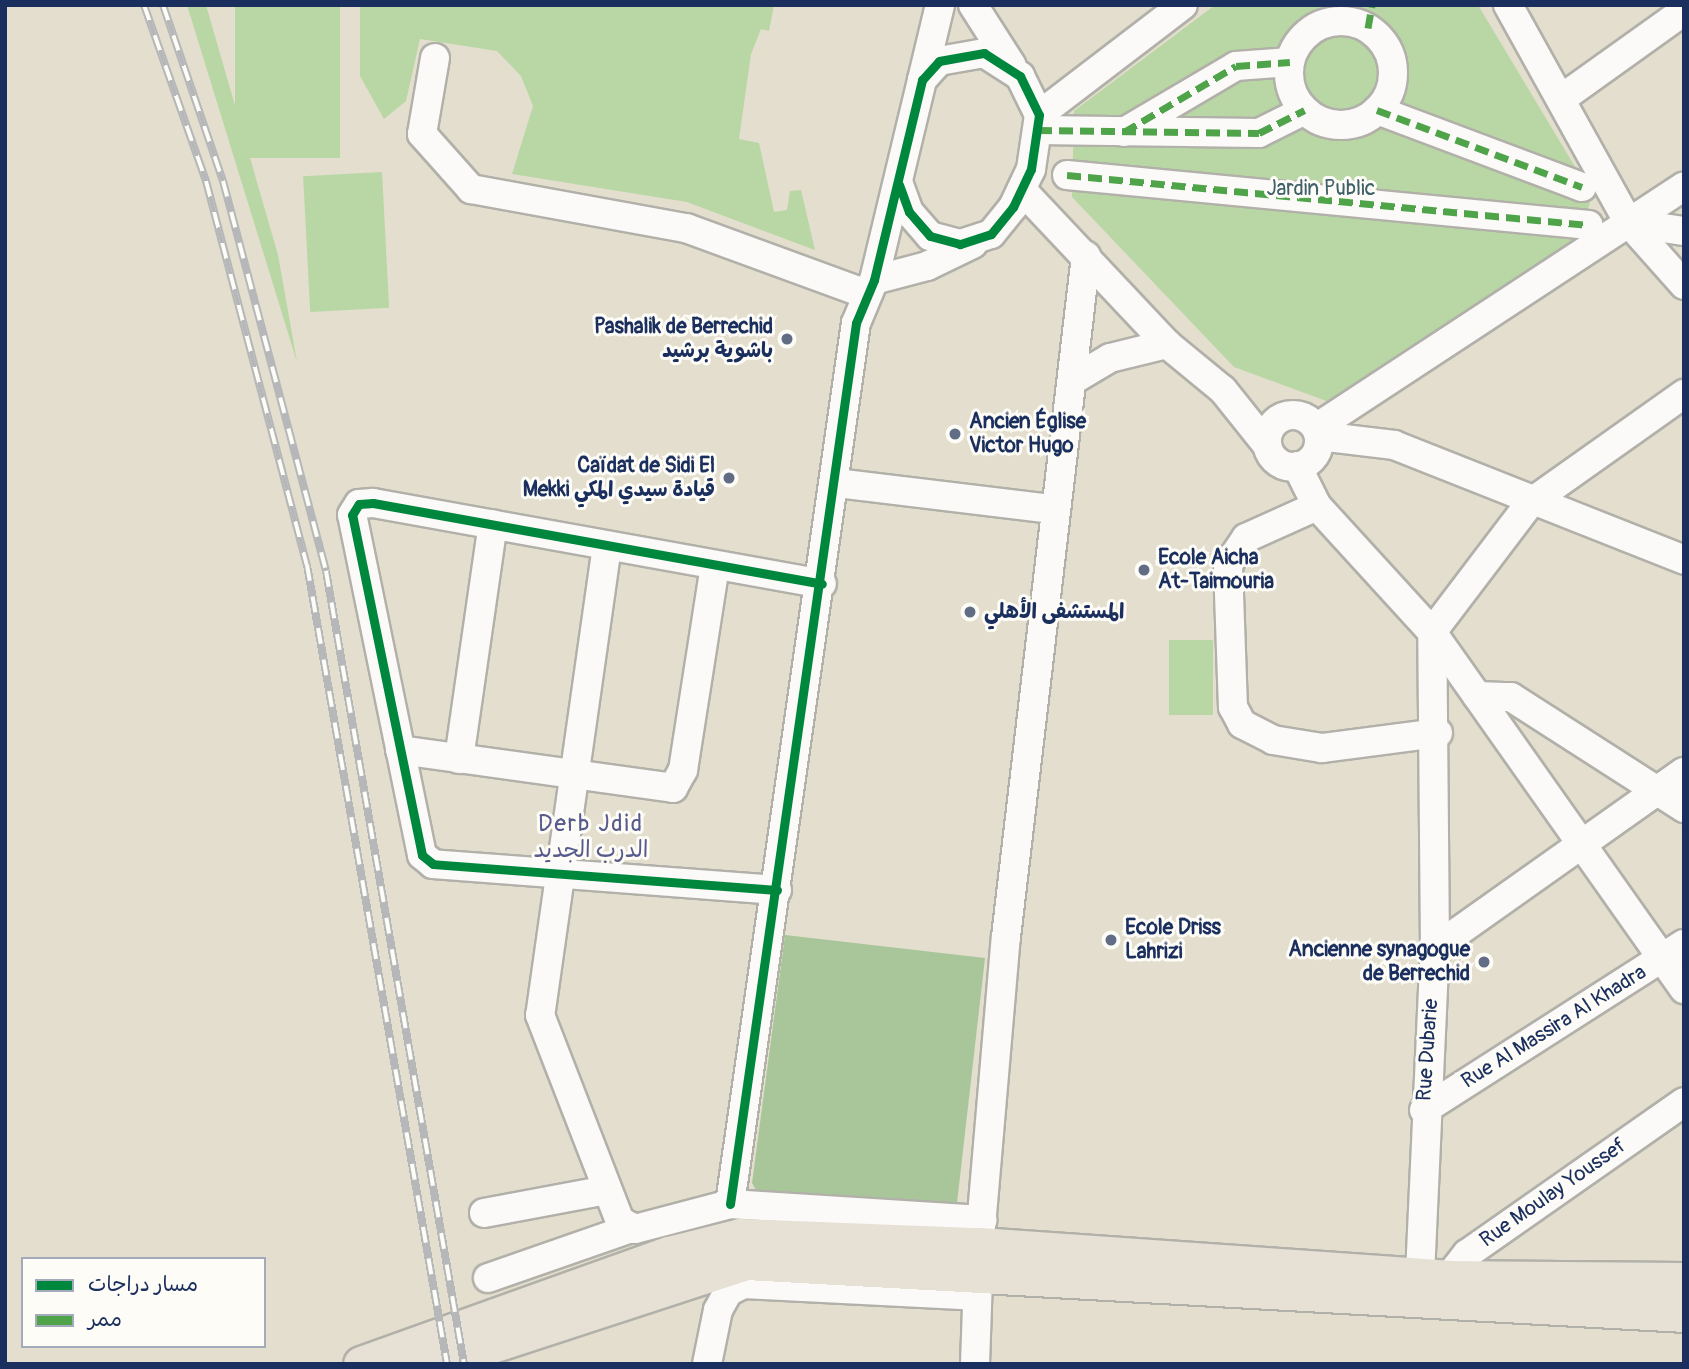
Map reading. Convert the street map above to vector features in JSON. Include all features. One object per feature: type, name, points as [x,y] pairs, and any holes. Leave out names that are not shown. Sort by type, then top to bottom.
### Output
[{"type":"main road","points":[[360,1364],[713,1240],[780,1236],[979,1258],[1433,1289],[1684,1314]]},
{"type":"main road","points":[[434,1364],[746,1262],[979,1258]]},
{"type":"main road","points":[[1433,1289],[1684,1280]]},
{"type":"street","points":[[730,1204],[822,584],[856,323],[870,287],[899,185],[940,5]]},
{"type":"street","points":[[435,58],[422,134],[471,189],[686,228],[870,287],[926,266],[976,241],[1002,223],[1022,190],[1038,123],[1020,76],[973,5]]},
{"type":"street","points":[[1038,123],[1183,5]]},
{"type":"street","points":[[1508,5],[1629,223],[1684,285]]},
{"type":"street","points":[[1561,99],[1684,11]]},
{"type":"street","points":[[1370,17],[1392,57],[1391,87],[1377,110],[1341,125],[1305,110],[1291,88],[1290,62],[1301,40],[1320,25],[1370,17]]},
{"type":"street","points":[[922,80],[939,61],[984,53],[1020,76]]},
{"type":"street","points":[[1124,132],[1236,66],[1290,62]]},
{"type":"street","points":[[1038,123],[1124,132],[1259,134],[1305,110]]},
{"type":"street","points":[[1377,110],[1582,187]]},
{"type":"street","points":[[1067,175],[1589,225]]},
{"type":"street","points":[[899,185],[909,212],[930,236],[976,241]]},
{"type":"street","points":[[1317,432],[1684,187]]},
{"type":"street","points":[[1022,190],[1167,344],[1223,390],[1268,445],[1276,460],[1297,466],[1317,506],[1432,632],[1583,846],[1673,951],[1684,989]]},
{"type":"street","points":[[1629,223],[1684,231]]},
{"type":"street","points":[[975,1364],[979,1258],[1053,509],[1073,380],[1086,256]]},
{"type":"street","points":[[1073,380],[1110,358],[1167,344]]},
{"type":"street","points":[[1223,390],[1284,416],[1302,417],[1317,432],[1394,445],[1530,503],[1684,560]]},
{"type":"street","points":[[1432,632],[1530,503],[1684,394]]},
{"type":"street","points":[[1268,445],[1271,427],[1284,416]]},
{"type":"street","points":[[1297,466],[1315,454],[1317,432]]},
{"type":"street","points":[[836,483],[1053,509]]},
{"type":"street","points":[[777,890],[433,864],[418,842],[352,514],[359,504],[373,503],[822,584]]},
{"type":"street","points":[[1317,506],[1246,538],[1228,565],[1233,708],[1242,724],[1273,740],[1322,748],[1438,733]]},
{"type":"street","points":[[459,758],[493,524]]},
{"type":"street","points":[[607,546],[558,873],[540,1015],[607,1190],[628,1229]]},
{"type":"street","points":[[400,750],[664,787],[681,781],[715,565]]},
{"type":"street","name":"Rue Dubarie","points":[[1432,632],[1438,733],[1436,948],[1424,1110],[1433,1289]]},
{"type":"street","points":[[1477,696],[1511,697],[1684,808]]},
{"type":"street","points":[[1436,948],[1684,772]]},
{"type":"street","name":"Rue Al Massira Al Khadra","points":[[1424,1110],[1673,951]]},
{"type":"street","name":"Rue Moulay Youssef","points":[[1433,1289],[1467,1254],[1684,1102]]},
{"type":"street","points":[[484,1213],[607,1190]]},
{"type":"street","points":[[488,1278],[628,1229],[730,1204],[979,1258]]},
{"type":"street","points":[[707,1364],[718,1310],[728,1292],[743,1284],[979,1258]]},
{"type":"green space","points":[[187,5],[206,5],[278,255],[297,362]]},
{"type":"green space","points":[[235,5],[340,5],[340,158],[235,158]]},
{"type":"green space","points":[[360,5],[774,5],[769,31],[761,29],[751,54],[739,139],[759,143],[774,212],[787,210],[790,191],[801,190],[815,250],[687,202],[512,174],[533,106],[521,76],[497,51],[420,39],[406,101],[384,119],[360,76]]},
{"type":"green space","name":"Jardin Public","points":[[1215,5],[1478,5],[1592,195],[1580,238],[1332,403],[1234,367],[1072,197],[1074,111]]},
{"type":"green space","points":[[382,172],[389,308],[310,312],[303,176]]},
{"type":"green space","points":[[1169,640],[1213,640],[1213,715],[1169,715]]},
{"type":"green space","points":[[785,935],[985,958],[957,1203],[756,1190],[752,1183]]},
{"type":"railway","points":[[144,5],[206,181],[307,565],[447,1364]]},
{"type":"railway","points":[[163,5],[223,181],[326,571],[464,1364]]},
{"type":"marked path","points":[[1368,28],[1372,5]]},
{"type":"marked path","points":[[1124,132],[1236,66],[1290,62]]},
{"type":"marked path","points":[[1038,130],[1259,133],[1305,110]]},
{"type":"marked path","points":[[1377,110],[1582,187]]},
{"type":"marked path","points":[[1067,175],[1589,225]]},
{"type":"cycle path","points":[[730,1204],[856,323],[874,280],[922,80],[939,61],[984,53],[1020,76],[1039,115],[1031,169],[1013,207],[991,234],[960,244],[930,236],[909,212],[899,185]]},
{"type":"cycle path","points":[[777,890],[433,864],[422,855],[352,515],[359,504],[373,503],[822,584]]},
{"type":"place","name":"Pashalik de Berrechid باشوية برشيد","points":[[787,339]]},
{"type":"place","name":"Ancien Église Victor Hugo","points":[[955,434]]},
{"type":"place","name":"Caïdat de Sidi El Mekki قيادة سيدي المكي","points":[[729,478]]},
{"type":"place","name":"Ecole Aicha At-Taimouria","points":[[1144,570]]},
{"type":"place","name":"المستشفى الأهلي","points":[[970,612]]},
{"type":"place","name":"Ecole Driss Lahrizi","points":[[1111,940]]},
{"type":"place","name":"Ancienne synagogue de Berrechid","points":[[1484,962]]},
{"type":"district","name":"Derb Jdid الدرب الجديد","points":[[591,837]]}]
